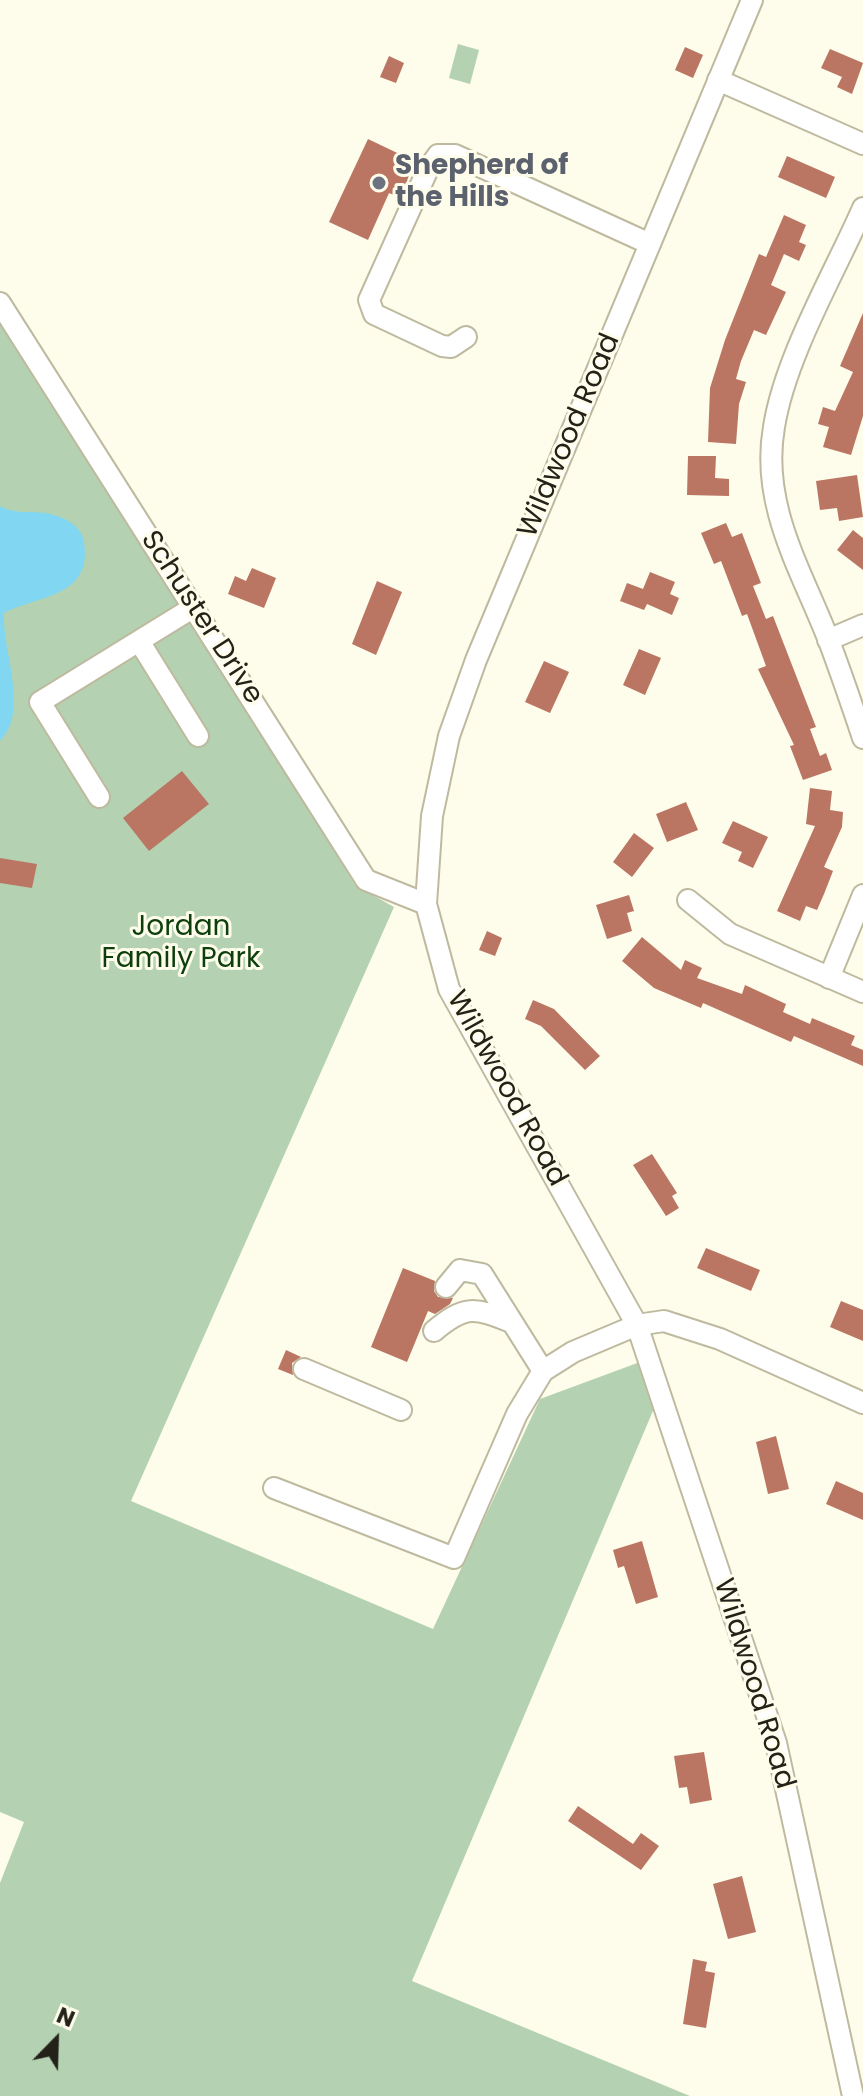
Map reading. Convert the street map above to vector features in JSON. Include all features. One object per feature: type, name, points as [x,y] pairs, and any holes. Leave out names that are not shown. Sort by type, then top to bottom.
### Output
[{"type":"street","name":"Wildwood Road","points":[[752,0],[482,646],[449,736],[432,816],[426,904],[449,989],[637,1325],[776,1743],[853,2096]]},
{"type":"street","points":[[718,80],[863,144]]},
{"type":"street","points":[[466,337],[451,347],[442,346],[374,314],[369,300],[428,169],[438,155],[455,155],[650,244]]},
{"type":"street","points":[[863,208],[786,380],[773,429],[774,481],[782,533],[828,640],[863,738]]},
{"type":"street","name":"Schuster Drive","points":[[0,303],[366,880],[426,904]]},
{"type":"street","points":[[99,797],[40,702],[194,607]]},
{"type":"street","points":[[828,640],[863,625]]},
{"type":"street","points":[[139,641],[198,736]]},
{"type":"street","points":[[829,978],[863,895]]},
{"type":"street","points":[[688,900],[730,934],[863,992]]},
{"type":"street","points":[[446,1287],[460,1270],[482,1274],[543,1371]]},
{"type":"street","points":[[434,1331],[457,1312],[470,1310],[511,1322]]},
{"type":"street","points":[[274,1488],[454,1558],[517,1414],[543,1371],[573,1352],[637,1325],[664,1321],[720,1339],[863,1403]]},
{"type":"street","points":[[304,1369],[401,1410]]},
{"type":"green space","points":[[458,44],[479,50],[470,84],[449,78]]},
{"type":"green space","name":"Jordan Family Park","points":[[0,316],[355,885],[394,907],[131,1501],[433,1629],[540,1399],[640,1362],[655,1406],[412,1981],[690,2096],[0,2096],[0,1883],[24,1822],[0,1812]]},
{"type":"water","points":[[0,506],[13,511],[47,513],[69,521],[83,537],[84,561],[80,575],[71,585],[4,613],[14,698],[9,728],[0,741]]},
{"type":"building","points":[[685,47],[703,55],[693,78],[675,70]]},
{"type":"building","points":[[830,49],[863,63],[852,94],[837,87],[842,77],[821,68]]},
{"type":"building","points":[[389,56],[404,63],[396,83],[380,77]]},
{"type":"building","name":"Shepherd of the Hills","points":[[368,139],[414,161],[401,198],[389,193],[368,240],[329,222]]},
{"type":"building","points":[[787,156],[835,177],[826,198],[778,177]]},
{"type":"building","points":[[784,215],[806,225],[799,242],[806,245],[799,261],[784,254],[771,285],[786,292],[766,335],[754,330],[741,361],[736,379],[746,382],[739,404],[736,444],[708,442],[710,388],[725,340],[759,254],[766,257]]},
{"type":"building","points":[[863,313],[863,416],[851,455],[823,447],[829,427],[818,424],[823,407],[835,411],[853,372],[840,366]]},
{"type":"building","points":[[688,456],[716,456],[715,478],[729,479],[729,496],[687,495]]},
{"type":"building","points":[[857,475],[863,517],[839,521],[837,508],[820,510],[816,481]]},
{"type":"building","points":[[726,523],[732,537],[742,533],[761,583],[753,586],[766,619],[773,616],[816,727],[810,729],[820,756],[826,753],[832,770],[803,780],[790,746],[794,745],[758,669],[766,666],[747,614],[742,616],[721,561],[714,564],[701,533]]},
{"type":"building","points":[[853,530],[863,538],[863,570],[837,550]]},
{"type":"building","points":[[252,568],[276,578],[264,608],[228,594],[235,576],[246,581]]},
{"type":"building","points":[[650,572],[675,582],[670,594],[679,598],[672,615],[647,604],[644,610],[620,601],[627,583],[643,589]]},
{"type":"building","points":[[377,581],[402,592],[376,655],[352,644]]},
{"type":"building","points":[[639,649],[661,658],[645,695],[623,685]]},
{"type":"building","points":[[544,661],[569,672],[550,713],[525,702]]},
{"type":"building","points":[[182,771],[209,804],[149,851],[123,818]]},
{"type":"building","points":[[810,788],[832,791],[830,810],[843,812],[842,827],[824,867],[833,871],[817,910],[806,906],[800,921],[777,911],[815,826],[806,824]]},
{"type":"building","points":[[686,802],[698,830],[667,842],[656,814]]},
{"type":"building","points":[[733,821],[768,837],[753,868],[738,861],[742,852],[722,843]]},
{"type":"building","points":[[634,833],[654,848],[632,877],[613,862]]},
{"type":"building","points":[[0,858],[37,864],[32,888],[0,883]]},
{"type":"building","points":[[629,895],[634,911],[627,913],[632,931],[607,939],[596,905]]},
{"type":"building","points":[[487,931],[502,938],[495,956],[479,950]]},
{"type":"building","points":[[642,937],[681,970],[685,960],[702,968],[697,978],[742,994],[745,985],[786,1004],[783,1012],[810,1024],[812,1018],[855,1036],[851,1045],[863,1050],[863,1066],[794,1036],[791,1042],[703,1003],[701,1008],[654,988],[622,961]]},
{"type":"building","points":[[533,1000],[554,1009],[600,1056],[585,1070],[541,1026],[525,1019]]},
{"type":"building","points":[[652,1154],[677,1193],[672,1196],[679,1208],[666,1216],[633,1165]]},
{"type":"building","points":[[706,1248],[760,1270],[751,1291],[697,1268]]},
{"type":"building","points":[[403,1268],[435,1281],[434,1291],[438,1297],[453,1298],[450,1304],[435,1314],[428,1311],[407,1362],[371,1347]]},
{"type":"building","points":[[841,1301],[863,1310],[863,1341],[830,1327]]},
{"type":"building","points":[[286,1350],[301,1357],[292,1363],[293,1375],[278,1369]]},
{"type":"building","points":[[776,1436],[789,1489],[768,1494],[756,1442]]},
{"type":"building","points":[[836,1481],[863,1493],[863,1520],[826,1504]]},
{"type":"building","points":[[642,1541],[658,1597],[636,1604],[624,1566],[618,1568],[613,1550]]},
{"type":"building","points":[[704,1752],[712,1800],[690,1804],[687,1787],[679,1788],[674,1756]]},
{"type":"building","points":[[578,1806],[633,1844],[641,1833],[659,1846],[641,1870],[568,1821]]},
{"type":"building","points":[[742,1876],[756,1932],[728,1939],[713,1884]]},
{"type":"building","points":[[693,1959],[707,1962],[705,1971],[715,1973],[706,2028],[683,2024]]},
{"type":"place","name":"Shepherd of the Hills","points":[[379,183]]}]
